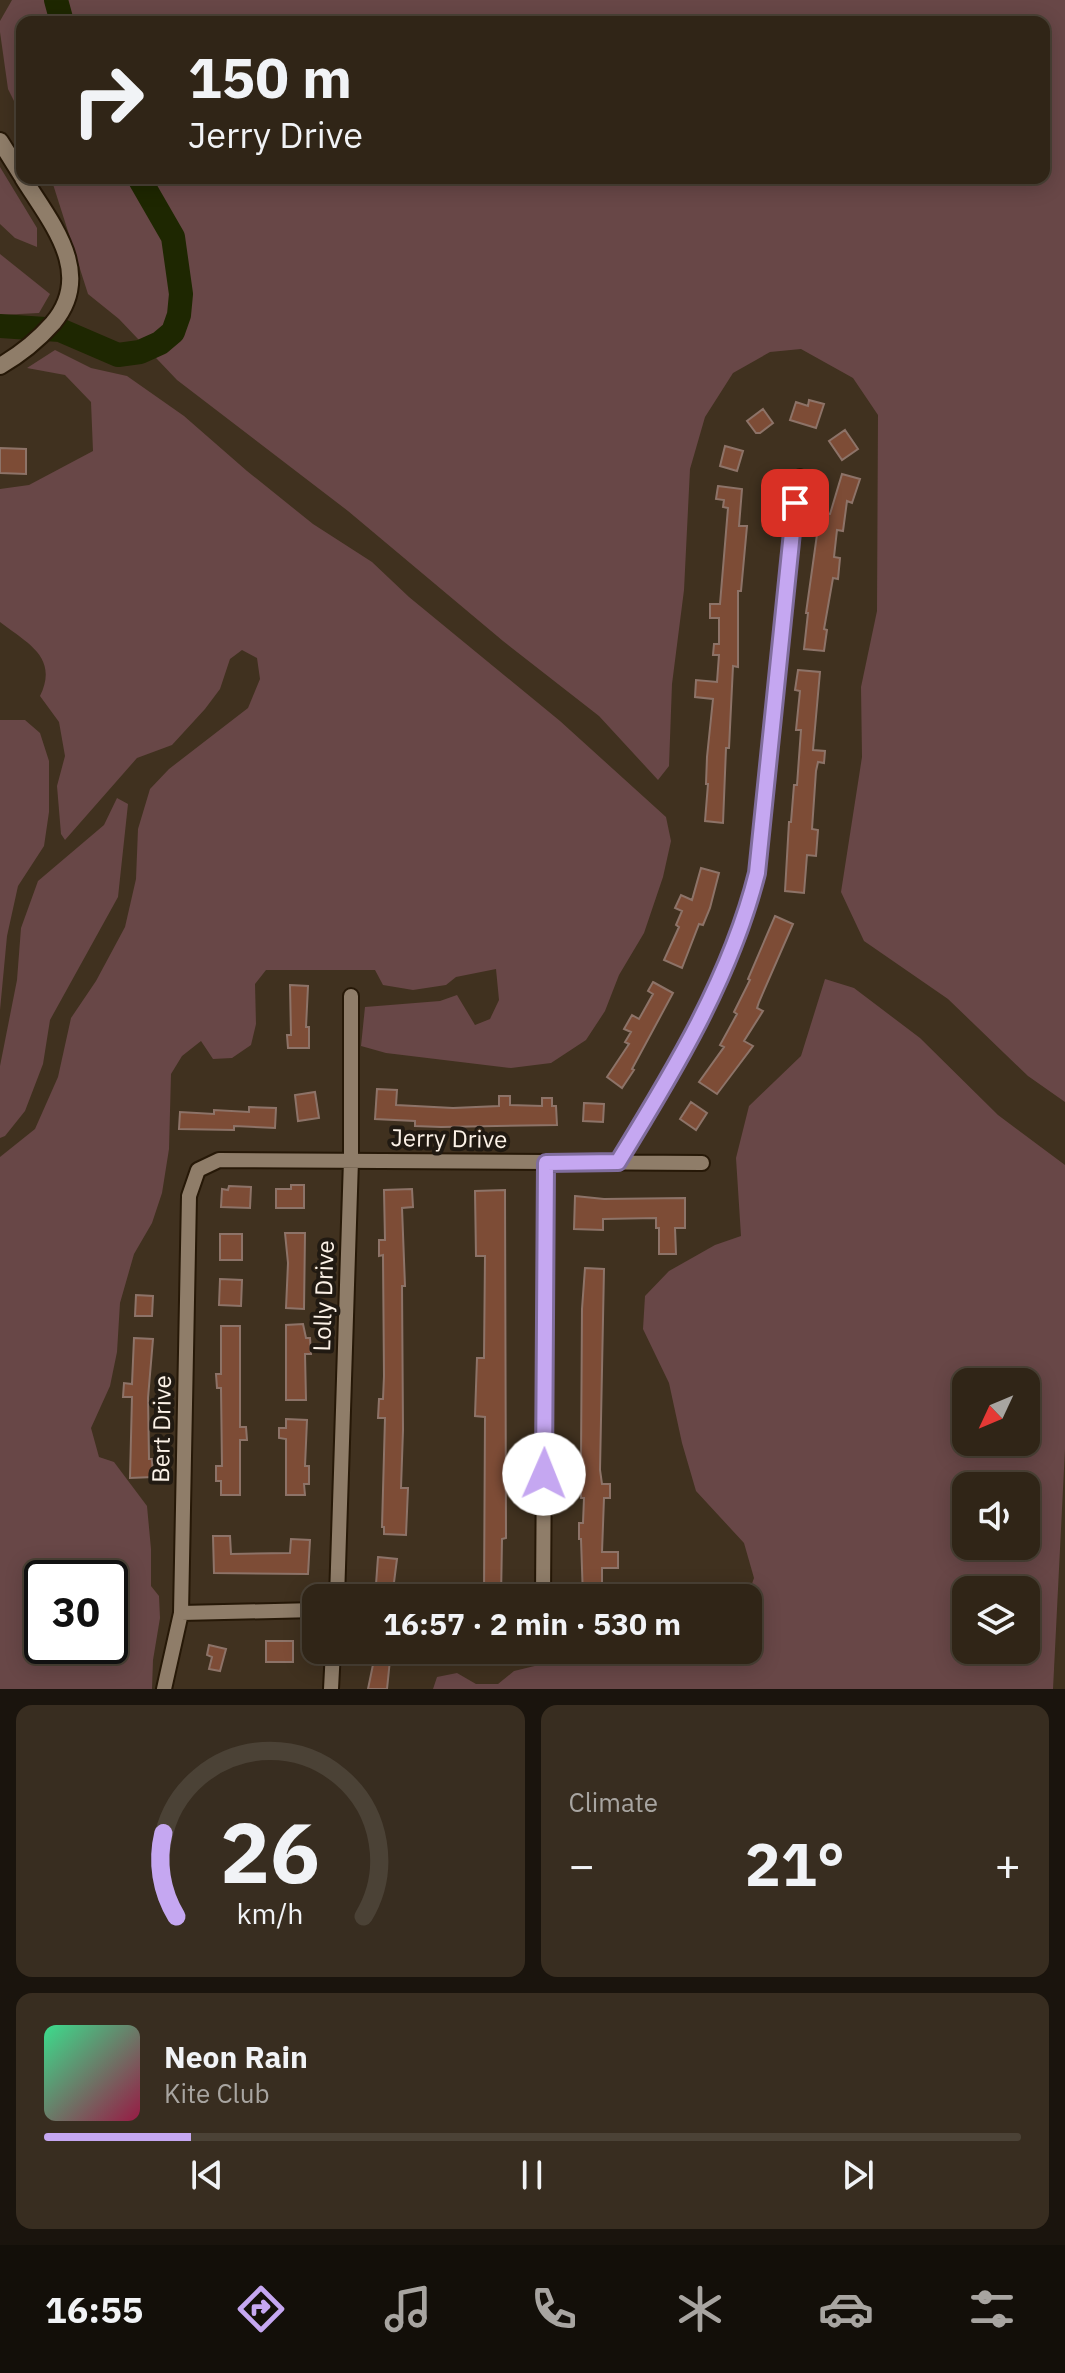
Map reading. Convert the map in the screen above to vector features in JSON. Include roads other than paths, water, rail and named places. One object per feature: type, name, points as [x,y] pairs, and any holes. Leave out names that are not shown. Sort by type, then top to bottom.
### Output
[{"type":"street","points":[[0,141],[16,167]]},
{"type":"street","points":[[0,366],[20,355],[40,338],[65,309],[70,292],[72,269],[63,244],[26,184]]},
{"type":"street","points":[[618,1162],[677,1065],[705,1011],[748,908],[757,873],[793,518],[800,477]]},
{"type":"street","name":"Lolly Drive","points":[[337,1584],[351,1160],[351,996]]},
{"type":"street","name":"Jerry Drive","points":[[198,1170],[219,1160],[702,1163]]},
{"type":"street","points":[[543,1584],[546,1163]]},
{"type":"street","name":"Bert Drive","points":[[164,1689],[181,1613],[189,1196],[198,1170]]},
{"type":"street","points":[[181,1613],[302,1610]]},
{"type":"street","points":[[331,1689],[332,1664]]},
{"type":"waterway","points":[[56,0],[60,16]]},
{"type":"waterway","points":[[0,326],[60,330],[118,355],[140,352],[160,343],[173,332],[181,294],[173,237],[142,184]]}]
